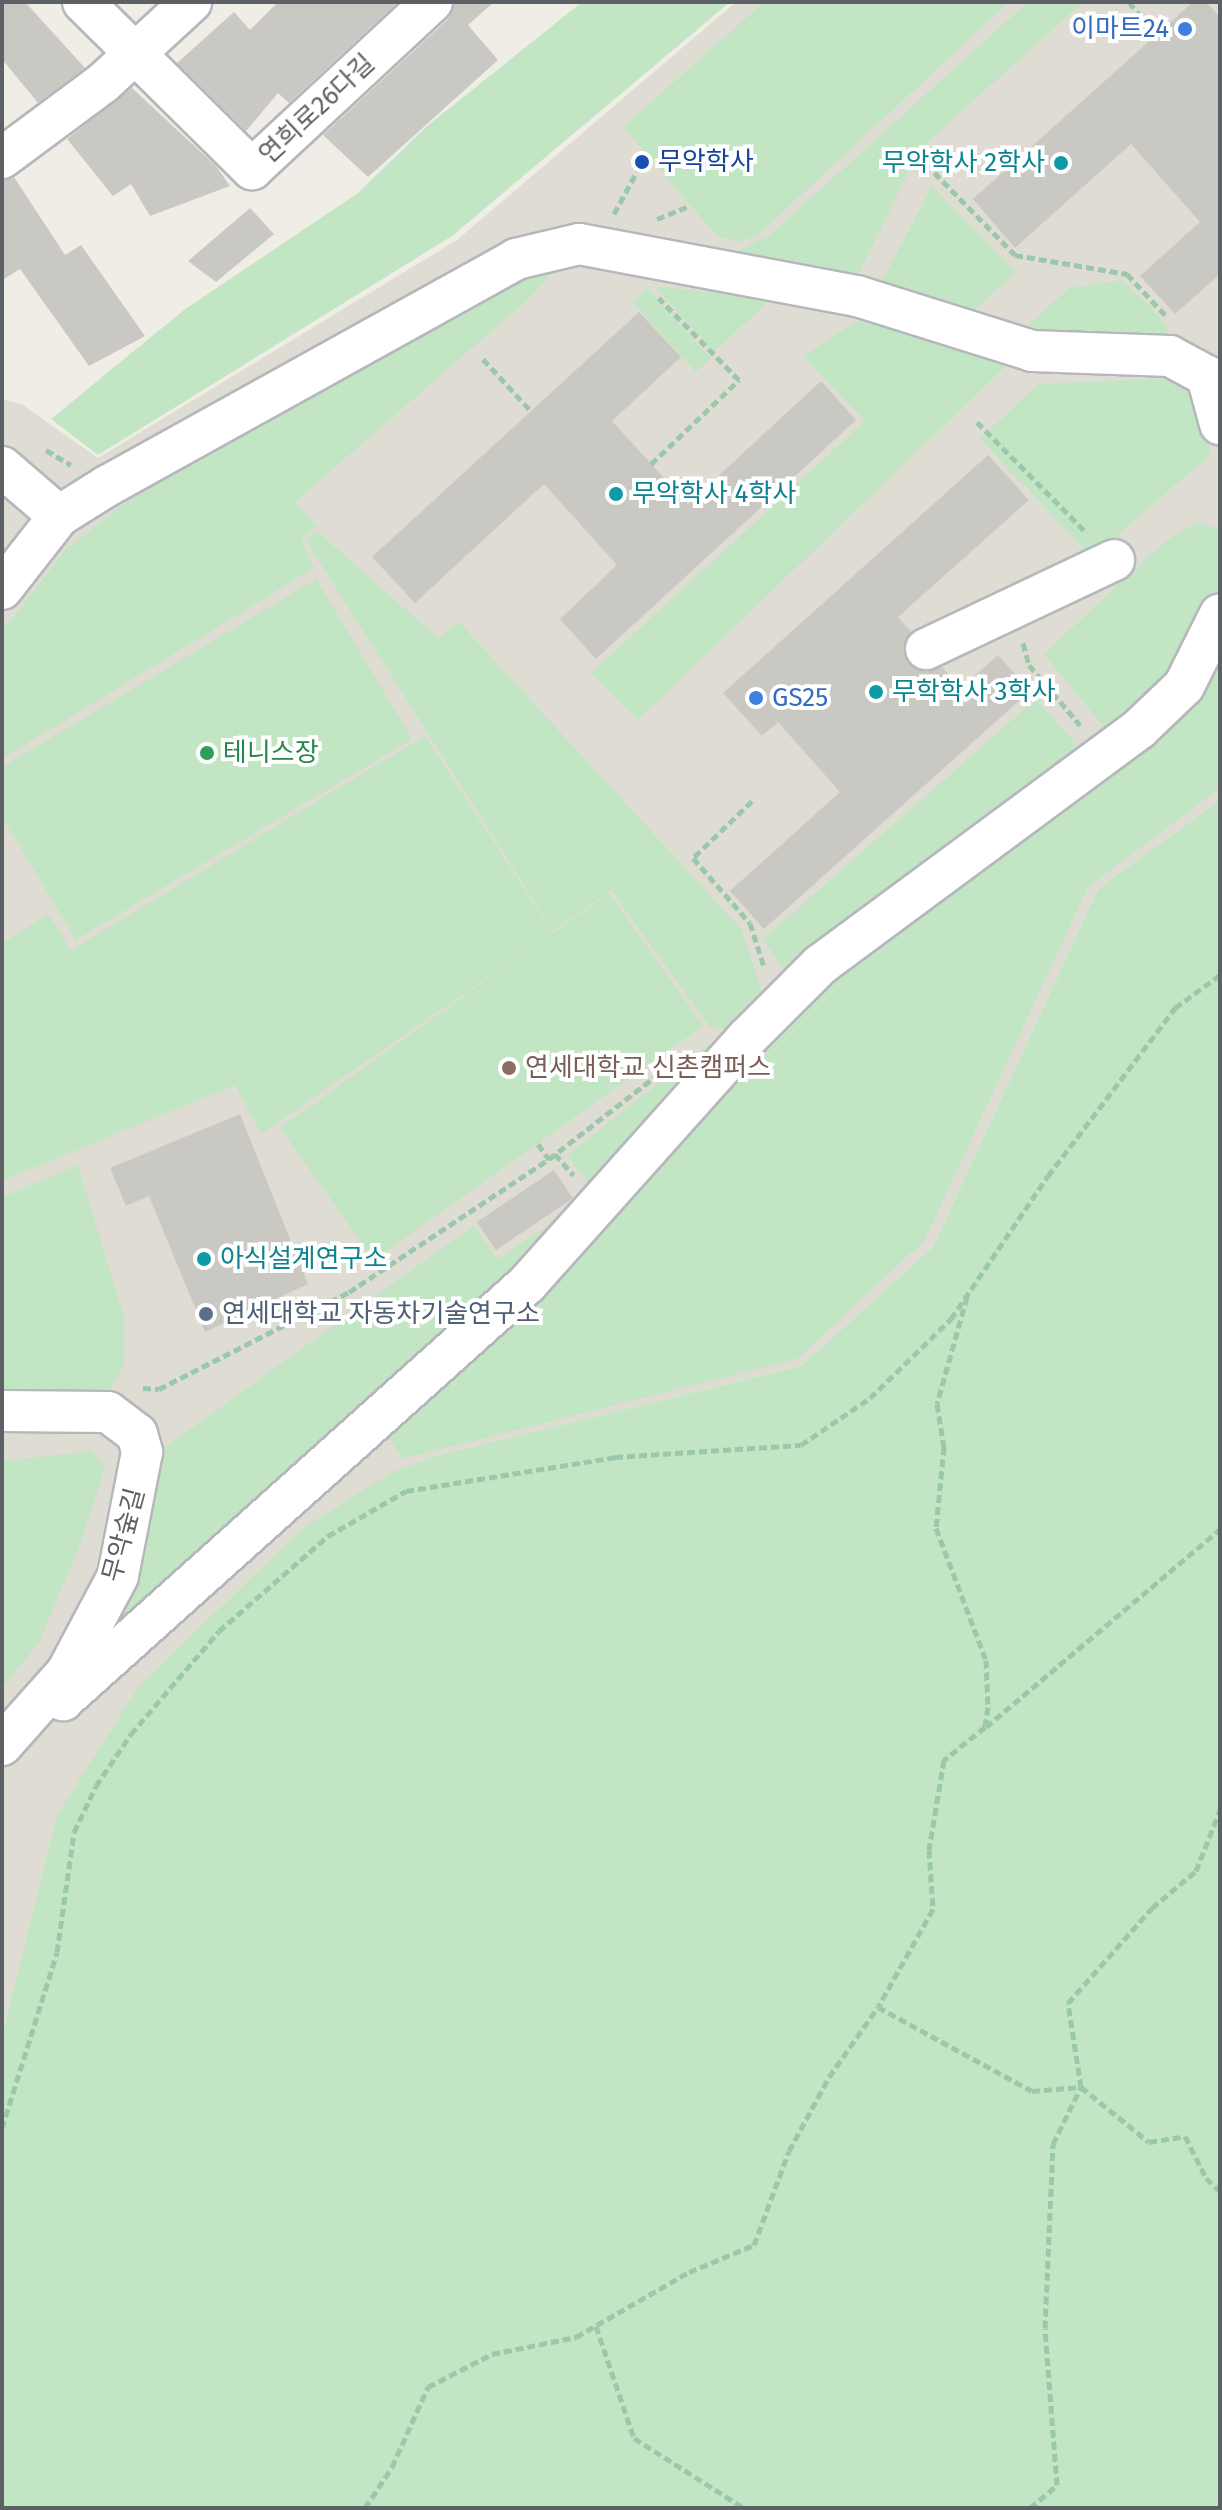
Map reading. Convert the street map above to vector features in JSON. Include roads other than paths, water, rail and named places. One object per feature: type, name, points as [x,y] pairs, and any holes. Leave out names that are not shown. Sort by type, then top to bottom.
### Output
[{"type":"street","points":[[83,2],[135,54]]},
{"type":"street","points":[[2,158],[135,54],[191,2]]},
{"type":"street","name":"연희로26다길","points":[[135,54],[252,169],[432,2]]},
{"type":"street","points":[[2,589],[59,516],[107,486],[516,259],[579,244],[857,296],[1032,351],[1170,356],[1207,376],[1220,424]]},
{"type":"street","points":[[2,467],[59,516]]},
{"type":"street","points":[[926,649],[1114,560]]},
{"type":"street","points":[[52,1689],[63,1700],[527,1284],[776,1006],[820,965],[1139,729],[1184,686],[1220,614]]},
{"type":"street","name":"무악숲길","points":[[2,1411],[108,1412],[137,1434],[142,1452],[118,1576],[67,1672],[2,1745]]},
{"type":"place","name":"이마트24","points":[[1185,29]]},
{"type":"place","name":"무악학사","points":[[642,162]]},
{"type":"place","name":"무악학사 2학사","points":[[1061,163]]},
{"type":"place","name":"무악학사 4학사","points":[[616,494]]},
{"type":"place","name":"무학학사 3학사","points":[[876,692]]},
{"type":"place","name":"GS25","points":[[756,698]]},
{"type":"place","name":"테니스장","points":[[207,753]]},
{"type":"place","name":"연세대학교 신촌캠퍼스","points":[[509,1068]]},
{"type":"place","name":"아식설계연구소","points":[[204,1259]]},
{"type":"place","name":"연세대학교 자동차기술연구소","points":[[206,1314]]}]
